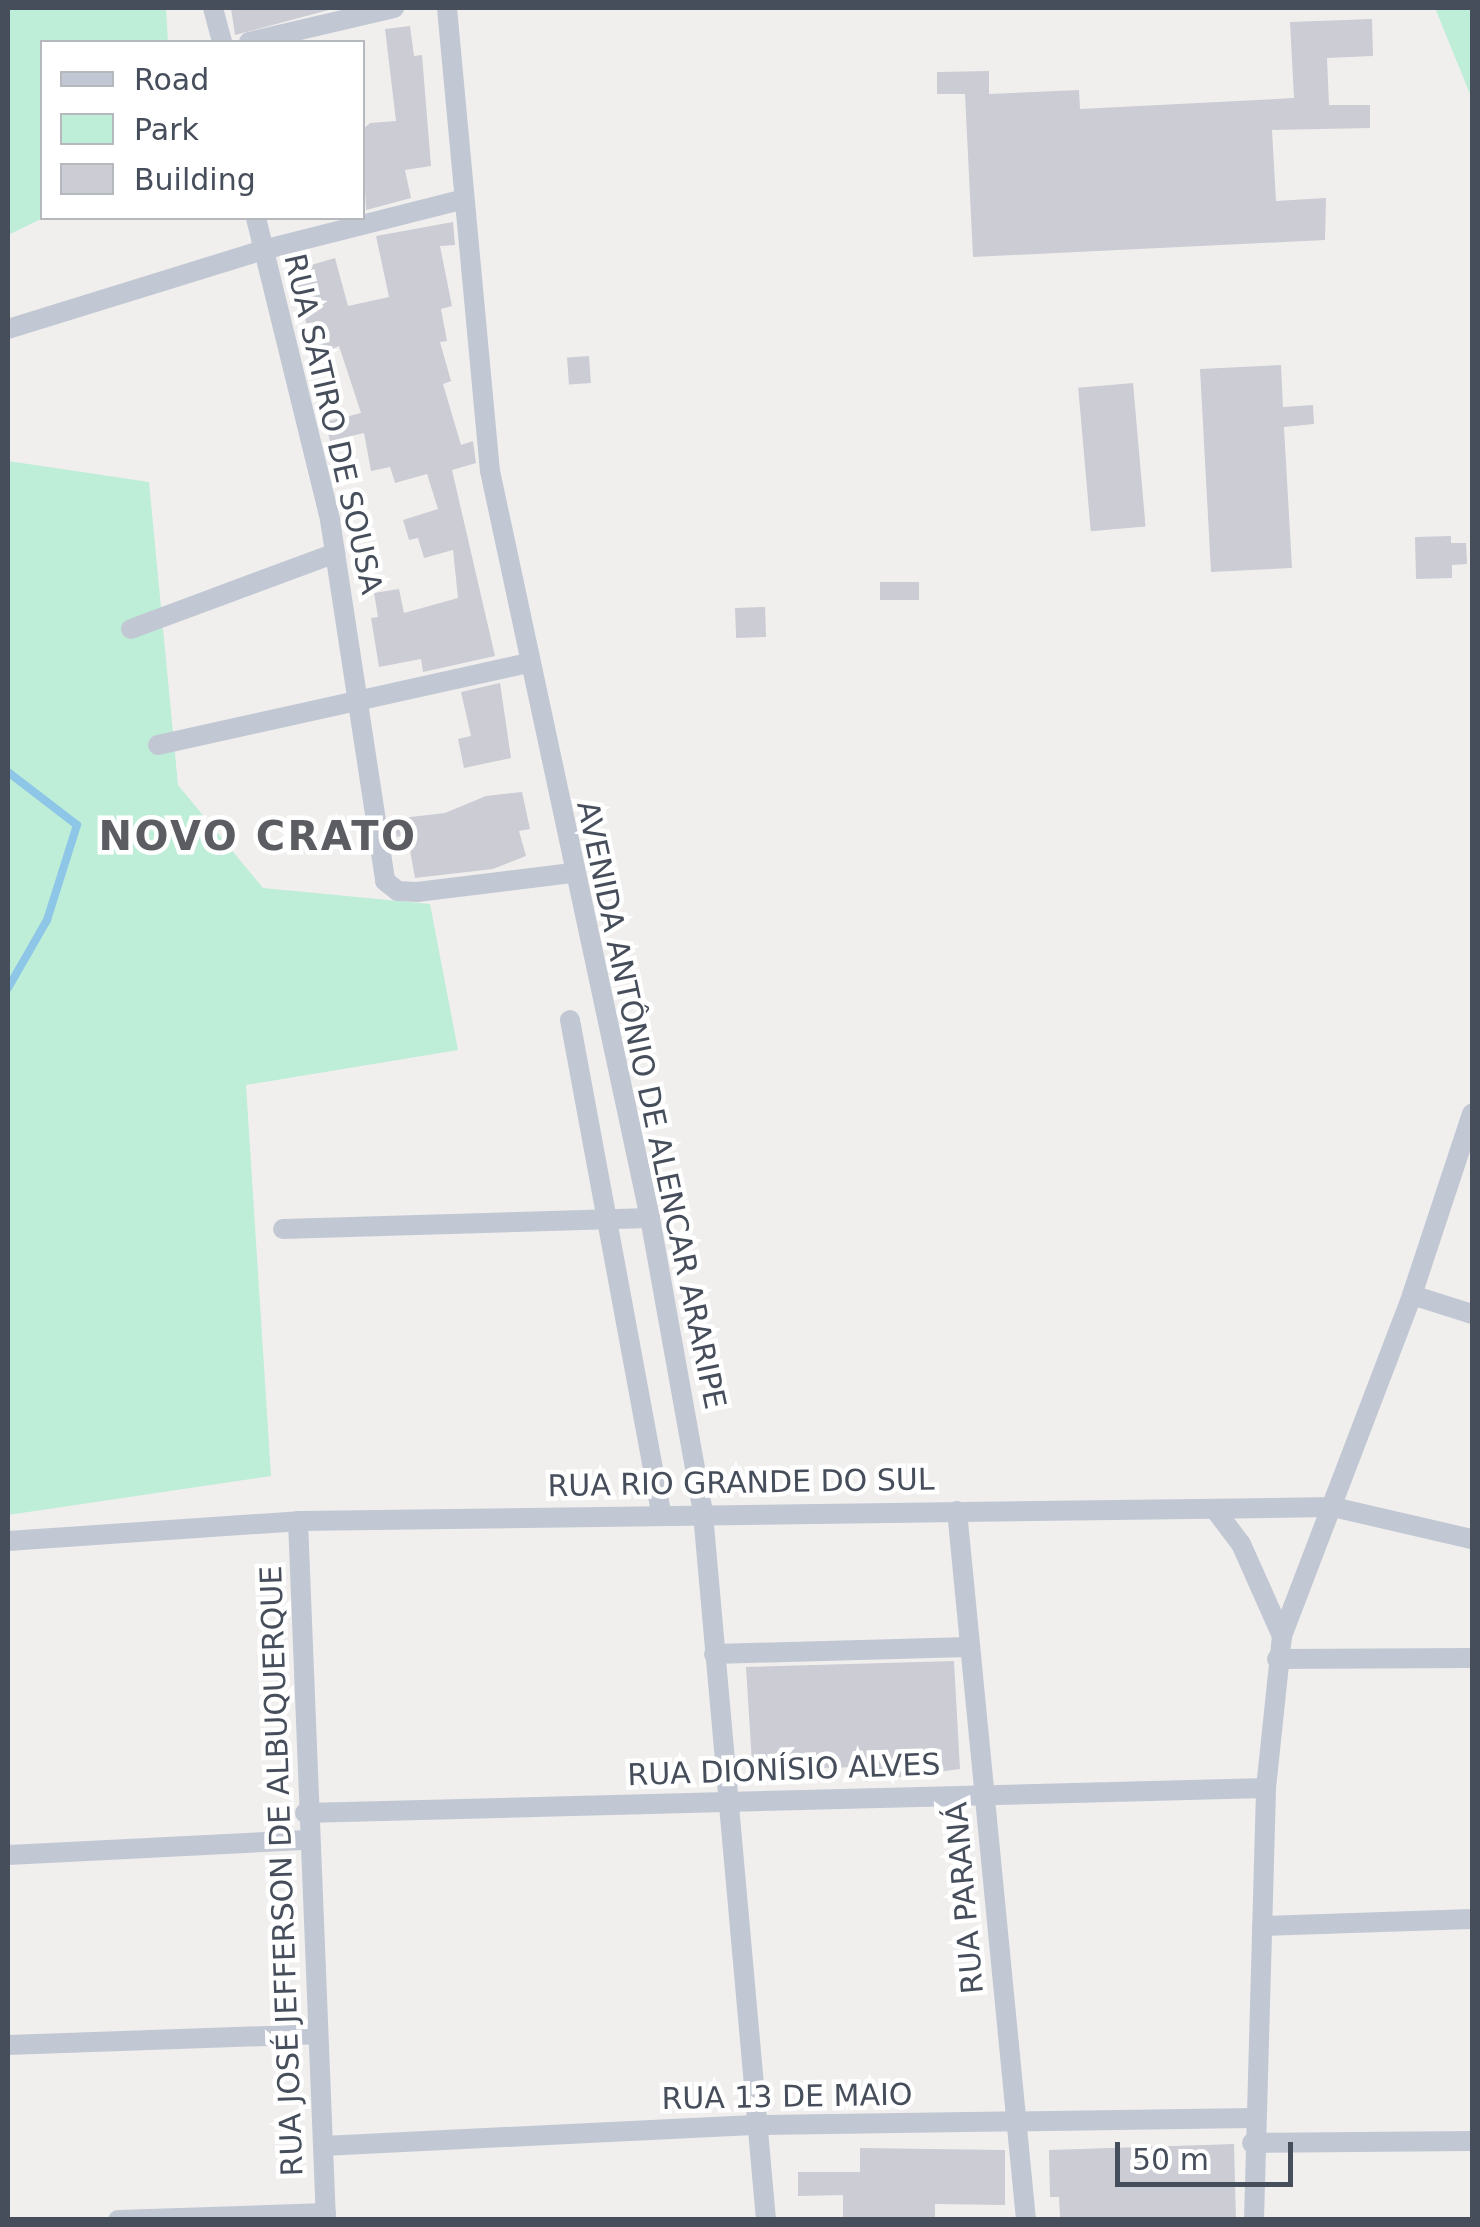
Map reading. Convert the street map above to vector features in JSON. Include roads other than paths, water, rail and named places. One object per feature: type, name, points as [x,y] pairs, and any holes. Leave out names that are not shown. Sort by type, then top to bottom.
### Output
[{"type":"street","points":[[214,8],[220,36]]},
{"type":"street","points":[[258,40],[394,8]]},
{"type":"street","name":"AVENIDA ANTÔNIO DE ALENCAR ARARIPE","points":[[447,8],[490,471],[572,873],[650,1218],[703,1514],[766,2220]]},
{"type":"street","points":[[8,329],[263,250],[464,199]]},
{"type":"street","name":"RUA SATIRO DE SOUSA","points":[[256,220],[335,554],[385,881],[398,892],[417,892],[572,873]]},
{"type":"street","points":[[131,629],[335,554]]},
{"type":"street","points":[[158,745],[528,664]]},
{"type":"street","points":[[570,1020],[610,1220],[660,1512]]},
{"type":"street","points":[[1254,2220],[1252,2118],[1266,1788],[1277,1659],[1282,1636],[1412,1295],[1472,1114]]},
{"type":"street","points":[[283,1230],[650,1218]]},
{"type":"street","points":[[1412,1295],[1472,1314]]},
{"type":"street","name":"RUA RIO GRANDE DO SUL","points":[[8,1541],[298,1521],[660,1512],[1333,1508],[1472,1539]]},
{"type":"street","name":"RUA PARANÁ","points":[[957,1511],[1026,2220]]},
{"type":"street","points":[[1216,1511],[1258,1576],[1282,1636]]},
{"type":"street","name":"RUA JOSÉ JEFFERSON DE ALBUQUERQUE","points":[[298,1521],[305,1813],[326,2216]]},
{"type":"street","points":[[714,1654],[968,1647]]},
{"type":"street","points":[[1277,1659],[1472,1658]]},
{"type":"street","name":"RUA DIONÍSIO ALVES","points":[[305,1813],[731,1804],[985,1792],[1266,1788]]},
{"type":"street","points":[[8,1855],[307,1840]]},
{"type":"street","points":[[1262,1926],[1472,1919]]},
{"type":"street","points":[[8,2044],[317,2034]]},
{"type":"street","name":"RUA 13 DE MAIO","points":[[323,2146],[758,2125],[1252,2118]]},
{"type":"street","points":[[1252,2143],[1472,2141]]},
{"type":"street","points":[[118,2220],[326,2216]]},
{"type":"waterway","points":[[8,772],[77,825],[47,920],[8,988]]},
{"type":"district","name":"NOVO CRATO","points":[[258,836]]}]
